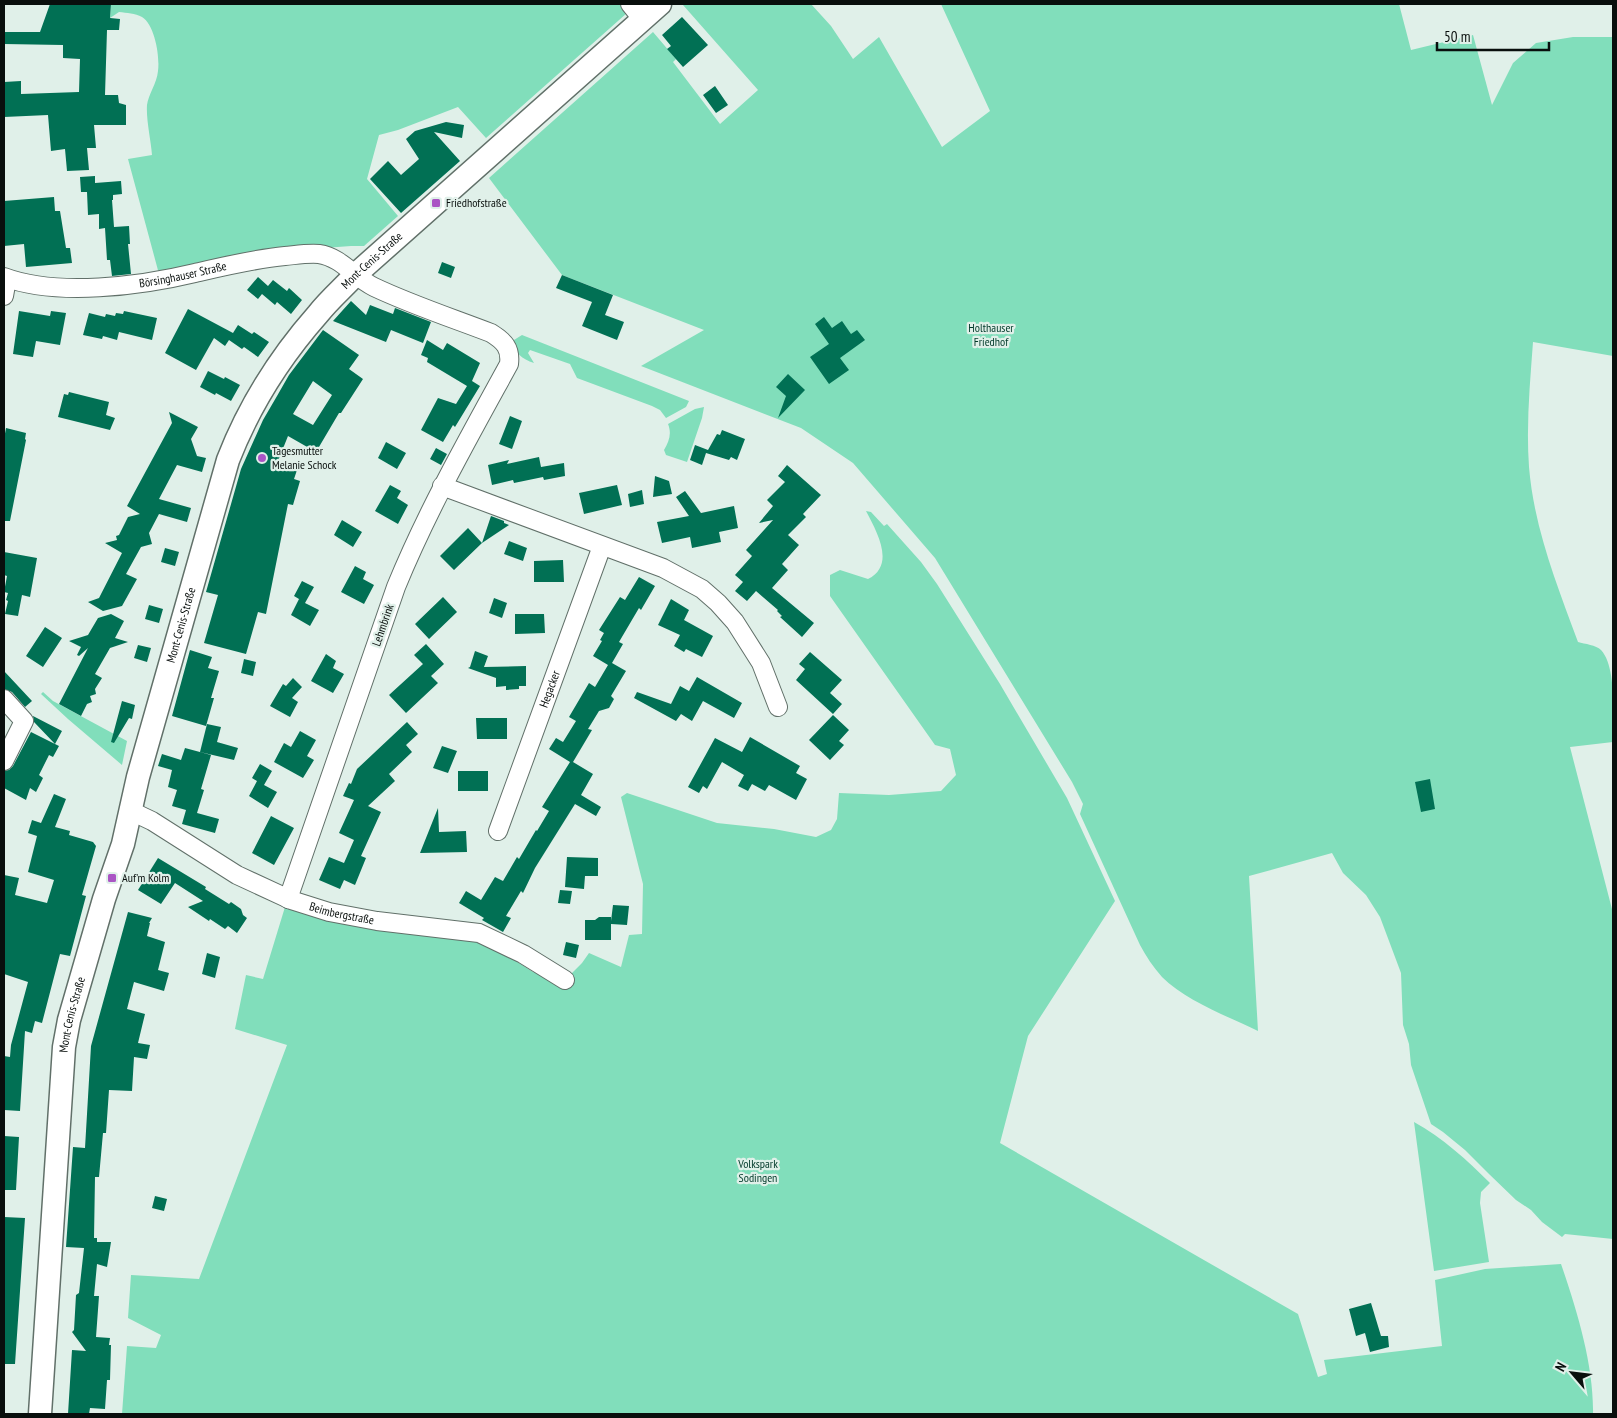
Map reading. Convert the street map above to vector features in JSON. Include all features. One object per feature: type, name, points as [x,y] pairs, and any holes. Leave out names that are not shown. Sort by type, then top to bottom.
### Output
[{"type":"main road","name":"Mont-Cenis-Straße","points":[[40,1414],[64,1047],[69,1020],[104,899],[123,844],[138,777],[219,491],[235,443],[261,391],[289,348],[320,312],[356,275],[636,12],[660,4]]},
{"type":"street","name":"Börsinghauser Straße","points":[[5,278],[39,286],[124,286],[258,259],[306,254],[319,254],[331,258],[356,275]]},
{"type":"street","name":"Lehmbrink","points":[[288,899],[396,587],[442,486],[510,364],[508,349],[498,338],[373,287],[356,275]]},
{"type":"street","points":[[4,296],[5,278]]},
{"type":"street","points":[[442,486],[663,568],[686,580],[718,603],[735,622],[761,663],[778,707]]},
{"type":"street","name":"Hegacker","points":[[498,832],[602,546]]},
{"type":"street","points":[[4,699],[24,721],[4,761]]},
{"type":"street","name":"Beimbergstraße","points":[[131,811],[152,821],[237,874],[288,899],[329,912],[377,921],[479,933],[523,954],[565,980]]},
{"type":"green space","points":[[111,4],[620,4],[627,13],[486,138],[458,107],[398,130],[379,135],[367,179],[398,216],[364,246],[324,248],[159,274],[128,159],[152,155],[147,105],[157,75],[156,42],[147,21],[142,17],[131,13],[119,12],[110,18]]},
{"type":"green space","name":"Holthauser Friedhof","points":[[811,4],[831,26],[853,59],[879,37],[942,147],[990,111],[941,4],[1399,4],[1411,50],[1473,35],[1492,105],[1513,63],[1536,43],[1573,37],[1613,37],[1613,356],[1533,342],[1528,436],[1529,467],[1536,512],[1555,578],[1578,642],[1601,650],[1610,668],[1612,680],[1613,742],[1570,747],[1613,913],[1613,1239],[1565,1234],[1562,1237],[1542,1222],[1531,1210],[1516,1200],[1465,1150],[1431,1124],[1411,1065],[1409,1044],[1403,1025],[1401,973],[1380,917],[1366,895],[1343,873],[1332,853],[1249,876],[1258,1031],[1195,1001],[1162,977],[1140,945],[1080,814],[1083,804],[1072,782],[935,558],[853,463],[801,428],[641,366],[704,330],[562,275],[489,178],[653,32],[676,59],[673,62],[720,124],[758,90],[683,5]]},
{"type":"green space","points":[[522,335],[689,401],[686,407],[666,418],[660,410],[652,406],[577,378],[570,364],[530,350],[528,353],[534,363],[526,360],[517,352],[514,345],[514,340]]},
{"type":"green space","points":[[704,407],[687,462],[666,455],[664,450],[670,434],[668,424],[695,409]]},
{"type":"green space","name":"Volkspark Sodingen","points":[[866,511],[871,512],[884,526],[887,524],[921,562],[937,584],[1000,684],[1067,798],[1115,901],[1028,1036],[1000,1143],[1298,1314],[1318,1377],[1327,1374],[1324,1360],[1442,1346],[1435,1280],[1485,1269],[1561,1264],[1573,1300],[1588,1358],[1593,1396],[1593,1414],[122,1414],[127,1346],[156,1348],[161,1335],[128,1318],[131,1275],[199,1279],[287,1045],[235,1029],[246,975],[263,979],[285,907],[302,913],[476,942],[497,949],[533,972],[554,978],[558,970],[571,974],[589,953],[621,967],[629,935],[642,934],[643,884],[621,797],[627,793],[717,823],[774,829],[816,837],[831,830],[837,819],[839,793],[889,795],[941,791],[956,775],[950,749],[935,745],[830,596],[830,575],[840,570],[868,579],[876,573],[881,565],[883,557],[882,548]]},
{"type":"green space","points":[[43,692],[53,701],[127,741],[122,765],[68,719],[41,694]]},
{"type":"green space","points":[[1414,1122],[1454,1150],[1490,1183],[1481,1192],[1480,1203],[1489,1262],[1434,1271]]},
{"type":"building","points":[[50,4],[111,4],[110,18],[120,19],[119,30],[107,30],[105,95],[118,95],[119,103],[126,105],[126,125],[94,125],[96,148],[87,148],[89,170],[67,171],[65,149],[51,151],[48,115],[4,117],[4,82],[21,81],[21,94],[79,92],[80,59],[63,58],[63,45],[4,44],[4,32],[40,32]]},
{"type":"building","points":[[682,17],[708,45],[683,67],[667,49],[671,46],[662,35]]},
{"type":"building","points":[[715,86],[728,105],[716,113],[703,95]]},
{"type":"building","points":[[446,122],[464,125],[462,138],[434,132],[460,161],[401,213],[370,179],[388,161],[401,175],[419,159],[406,139],[415,131]]},
{"type":"building","points":[[95,176],[95,183],[121,181],[122,194],[113,195],[112,200],[114,227],[129,226],[130,244],[128,244],[131,274],[112,276],[110,260],[107,260],[105,228],[99,229],[99,214],[88,215],[87,192],[81,192],[80,177]]},
{"type":"building","points":[[54,197],[55,211],[60,211],[66,248],[70,248],[72,263],[26,267],[24,244],[4,246],[4,201]]},
{"type":"building","points":[[442,262],[455,267],[451,278],[438,273]]},
{"type":"building","points":[[562,275],[613,295],[605,315],[624,322],[617,340],[582,326],[592,302],[556,288]]},
{"type":"building","points":[[258,277],[268,286],[273,280],[287,291],[289,288],[302,300],[291,314],[277,302],[275,305],[262,294],[258,299],[247,290]]},
{"type":"building","points":[[351,301],[366,315],[370,305],[393,314],[395,308],[431,322],[423,343],[391,330],[386,342],[333,321]]},
{"type":"building","points":[[188,309],[233,333],[238,325],[252,334],[254,332],[269,342],[258,357],[244,347],[242,349],[229,340],[225,346],[214,338],[196,370],[165,353]]},
{"type":"building","points":[[19,311],[50,316],[51,311],[66,313],[60,345],[36,341],[33,357],[13,354]]},
{"type":"building","points":[[124,311],[157,318],[152,340],[119,332],[117,340],[103,336],[102,339],[83,335],[89,313],[105,317],[106,314],[115,316],[116,313],[123,314]]},
{"type":"building","points":[[824,317],[832,328],[842,321],[851,334],[857,330],[865,340],[840,358],[849,370],[829,384],[810,357],[829,344],[815,324]]},
{"type":"building","points":[[323,330],[359,355],[349,369],[363,379],[341,413],[339,413],[316,452],[288,436],[278,461],[298,467],[294,479],[300,481],[293,505],[288,504],[266,614],[258,612],[246,654],[204,643],[218,595],[206,592],[241,469],[263,420],[289,375]],"holes":[[[313,381],[332,395],[313,425],[293,414]]]},
{"type":"building","points":[[427,340],[443,350],[447,343],[480,363],[472,381],[480,386],[455,427],[453,425],[443,442],[421,430],[438,398],[456,404],[467,386],[427,362],[428,358],[421,355]]},
{"type":"building","points":[[208,371],[240,385],[231,401],[200,387]]},
{"type":"building","points":[[788,374],[805,390],[778,418],[786,396],[776,387]]},
{"type":"building","points":[[69,392],[109,402],[106,415],[115,418],[110,430],[58,417],[64,394],[68,395]]},
{"type":"building","points":[[169,412],[198,427],[191,439],[197,456],[206,458],[202,472],[177,465],[159,499],[191,508],[187,522],[159,514],[149,533],[152,544],[141,547],[126,574],[137,579],[122,606],[103,611],[88,602],[99,598],[122,553],[105,543],[117,540],[116,536],[119,535],[128,517],[140,514],[127,506],[172,423]]},
{"type":"building","points":[[510,416],[522,421],[512,449],[499,444]]},
{"type":"building","points":[[6,428],[26,433],[10,521],[4,521],[4,439]]},
{"type":"building","points":[[722,430],[745,439],[737,460],[731,457],[729,460],[706,453],[702,465],[690,460],[695,445],[708,450],[717,434],[720,435]]},
{"type":"building","points":[[386,442],[406,453],[397,469],[378,458]]},
{"type":"building","points":[[436,448],[447,454],[441,465],[430,459]]},
{"type":"building","points":[[539,457],[541,467],[564,463],[565,476],[544,480],[543,477],[514,483],[513,480],[492,485],[488,465],[509,460],[507,464]]},
{"type":"building","points":[[787,465],[821,495],[803,514],[806,517],[788,535],[799,545],[782,564],[788,570],[772,588],[814,623],[802,637],[780,617],[782,616],[778,610],[756,591],[747,601],[735,591],[743,582],[735,575],[752,556],[746,550],[773,520],[759,523],[773,506],[767,500],[785,482],[778,476]]},
{"type":"building","points":[[655,476],[669,481],[672,494],[653,497]]},
{"type":"building","points":[[390,485],[401,491],[397,498],[408,505],[398,524],[375,511]]},
{"type":"building","points":[[617,485],[622,505],[584,514],[579,493]]},
{"type":"building","points":[[642,490],[644,504],[630,507],[628,494]]},
{"type":"building","points":[[685,491],[701,513],[734,506],[738,528],[719,532],[721,542],[692,548],[690,537],[662,543],[657,522],[689,516],[676,497]]},
{"type":"building","points":[[491,516],[509,525],[482,543]]},
{"type":"building","points":[[342,520],[362,532],[353,547],[334,535]]},
{"type":"building","points":[[468,528],[482,543],[454,570],[440,556]]},
{"type":"building","points":[[509,541],[527,548],[523,561],[504,554]]},
{"type":"building","points":[[165,548],[179,552],[175,566],[161,562]]},
{"type":"building","points":[[4,552],[37,558],[30,597],[22,595],[18,616],[5,614],[8,593],[4,592],[7,576],[4,575]]},
{"type":"building","points":[[563,560],[564,582],[534,582],[534,561]]},
{"type":"building","points":[[355,566],[366,572],[363,579],[374,585],[364,604],[341,592]]},
{"type":"building","points":[[639,577],[655,586],[641,610],[639,608],[619,642],[623,644],[612,663],[626,671],[611,696],[614,699],[609,708],[599,711],[588,729],[592,730],[573,762],[593,774],[581,795],[601,807],[596,816],[575,804],[535,868],[523,893],[521,891],[506,916],[511,918],[503,932],[482,920],[484,918],[459,903],[466,891],[481,900],[495,877],[503,881],[549,811],[542,807],[570,762],[549,749],[556,738],[563,742],[576,721],[569,717],[589,683],[595,687],[608,665],[593,656],[602,641],[600,640],[604,633],[599,630],[620,597],[625,600]]},
{"type":"building","points":[[302,581],[314,587],[305,603],[319,610],[310,626],[291,615],[299,599],[294,596]]},
{"type":"building","points":[[443,597],[457,612],[429,639],[415,624]]},
{"type":"building","points":[[494,598],[507,603],[502,618],[489,613]]},
{"type":"building","points":[[671,599],[689,610],[684,620],[713,636],[702,657],[686,649],[684,652],[674,646],[680,635],[658,625]]},
{"type":"building","points":[[149,605],[163,609],[159,623],[145,619]]},
{"type":"building","points":[[111,614],[124,621],[115,638],[128,642],[110,648],[95,674],[102,678],[95,689],[96,694],[90,696],[92,702],[87,704],[81,716],[59,704],[88,648],[79,656],[77,655],[81,647],[69,641],[88,635],[98,618]]},
{"type":"building","points":[[515,614],[544,614],[545,633],[515,634]]},
{"type":"building","points":[[45,627],[62,638],[43,667],[26,656]]},
{"type":"building","points":[[426,644],[444,664],[431,676],[438,683],[406,713],[389,695],[423,664],[414,655]]},
{"type":"building","points":[[138,645],[151,648],[147,662],[134,658]]},
{"type":"building","points":[[190,650],[212,657],[208,668],[219,671],[211,698],[214,698],[206,726],[172,716]]},
{"type":"building","points":[[475,651],[488,656],[484,667],[526,666],[526,686],[519,686],[519,689],[506,690],[506,686],[496,687],[496,678],[468,668]]},
{"type":"building","points":[[810,652],[842,680],[830,693],[842,704],[833,714],[796,680],[805,669],[799,664]]},
{"type":"building","points":[[326,654],[336,661],[333,668],[344,674],[333,693],[311,681]]},
{"type":"building","points":[[244,659],[256,662],[253,676],[241,673]]},
{"type":"building","points":[[4,671],[32,701],[25,707],[12,692],[4,689]]},
{"type":"building","points":[[697,677],[742,703],[734,718],[703,701],[692,721],[681,714],[676,721],[634,698],[637,692],[671,704],[680,686],[689,691]]},
{"type":"building","points":[[293,678],[302,687],[292,698],[298,702],[290,717],[270,706],[283,684],[286,686]]},
{"type":"building","points":[[122,701],[135,705],[132,719],[129,718],[114,743],[111,742]]},
{"type":"building","points":[[833,715],[849,730],[839,741],[844,745],[830,760],[809,740]]},
{"type":"building","points":[[33,716],[62,731],[55,744],[34,722]]},
{"type":"building","points":[[476,718],[507,718],[507,739],[477,739]]},
{"type":"building","points":[[407,722],[418,734],[406,745],[412,752],[389,774],[395,781],[368,806],[381,812],[361,856],[366,858],[355,885],[344,880],[340,889],[319,880],[329,857],[344,863],[354,840],[339,833],[354,800],[343,796],[349,783],[351,784],[357,769]]},
{"type":"building","points":[[207,724],[221,727],[217,742],[238,748],[234,760],[200,752]]},
{"type":"building","points":[[300,731],[316,740],[307,756],[314,760],[303,778],[274,762],[284,743],[291,747]]},
{"type":"building","points":[[31,732],[59,746],[53,757],[49,755],[39,775],[43,778],[36,792],[30,788],[26,800],[4,788],[4,771],[9,770],[13,766]]},
{"type":"building","points":[[750,737],[800,766],[796,773],[807,779],[796,800],[769,785],[765,791],[752,784],[748,791],[738,786],[744,775],[722,762],[707,789],[703,786],[699,793],[688,787],[715,738],[742,752]]},
{"type":"building","points":[[442,746],[457,751],[448,773],[433,768]]},
{"type":"building","points":[[185,748],[211,755],[201,789],[204,790],[197,813],[219,819],[215,833],[182,824],[186,810],[172,806],[177,790],[168,787],[172,770],[158,766],[162,754],[181,760]]},
{"type":"building","points":[[260,764],[272,771],[264,785],[277,792],[268,808],[249,796],[257,781],[252,778]]},
{"type":"building","points":[[458,771],[488,771],[488,791],[458,791]]},
{"type":"building","points":[[1430,779],[1435,809],[1421,812],[1415,782]]},
{"type":"building","points":[[54,794],[66,799],[55,827],[70,831],[69,835],[93,842],[96,846],[82,895],[86,896],[70,956],[60,954],[42,1023],[35,1021],[32,1033],[25,1031],[20,1111],[4,1110],[4,1056],[10,1057],[11,1045],[28,982],[4,974],[4,875],[19,878],[15,895],[47,903],[54,880],[28,872],[37,836],[28,833],[32,820],[41,823]]},
{"type":"building","points":[[438,808],[439,832],[466,831],[467,852],[420,853]]},
{"type":"building","points":[[271,816],[294,828],[274,865],[252,853]]},
{"type":"building","points":[[567,857],[598,858],[598,876],[585,876],[584,889],[565,887]]},
{"type":"building","points":[[158,858],[206,887],[205,889],[229,904],[231,902],[241,909],[243,915],[247,918],[237,933],[228,926],[225,929],[210,919],[209,921],[188,907],[203,901],[175,883],[161,904],[138,890]]},
{"type":"building","points":[[560,890],[572,891],[570,904],[558,903]]},
{"type":"building","points":[[613,905],[629,906],[627,925],[611,924],[611,940],[585,940],[585,920],[611,917],[611,921]]},
{"type":"building","points":[[128,912],[152,918],[149,923],[147,936],[165,942],[158,970],[169,973],[164,991],[134,982],[127,1009],[145,1014],[138,1043],[150,1045],[147,1059],[134,1057],[132,1091],[109,1090],[106,1133],[103,1133],[99,1177],[95,1177],[94,1238],[97,1238],[97,1242],[111,1242],[107,1267],[97,1264],[94,1296],[99,1296],[96,1337],[110,1338],[109,1345],[111,1345],[110,1380],[107,1380],[105,1409],[90,1408],[89,1414],[68,1414],[72,1350],[86,1351],[72,1332],[74,1330],[76,1295],[79,1293],[84,1248],[66,1247],[73,1147],[85,1148],[91,1046]]},
{"type":"building","points":[[566,942],[579,945],[576,958],[563,955]]},
{"type":"building","points":[[207,953],[220,957],[215,978],[202,974]]},
{"type":"building","points":[[4,1136],[19,1137],[16,1190],[4,1190]]},
{"type":"building","points":[[155,1196],[167,1199],[164,1211],[152,1208]]},
{"type":"building","points":[[4,1217],[25,1218],[15,1364],[4,1364]]},
{"type":"building","points":[[1371,1303],[1381,1336],[1388,1336],[1389,1347],[1370,1352],[1365,1333],[1356,1336],[1349,1309]]},
{"type":"place","name":"Friedhofstraße","points":[[436,203]]},
{"type":"place","name":"Tagesmutter Melanie Schock","points":[[262,458]]},
{"type":"place","name":"Auf'm Kolm","points":[[112,878]]}]
